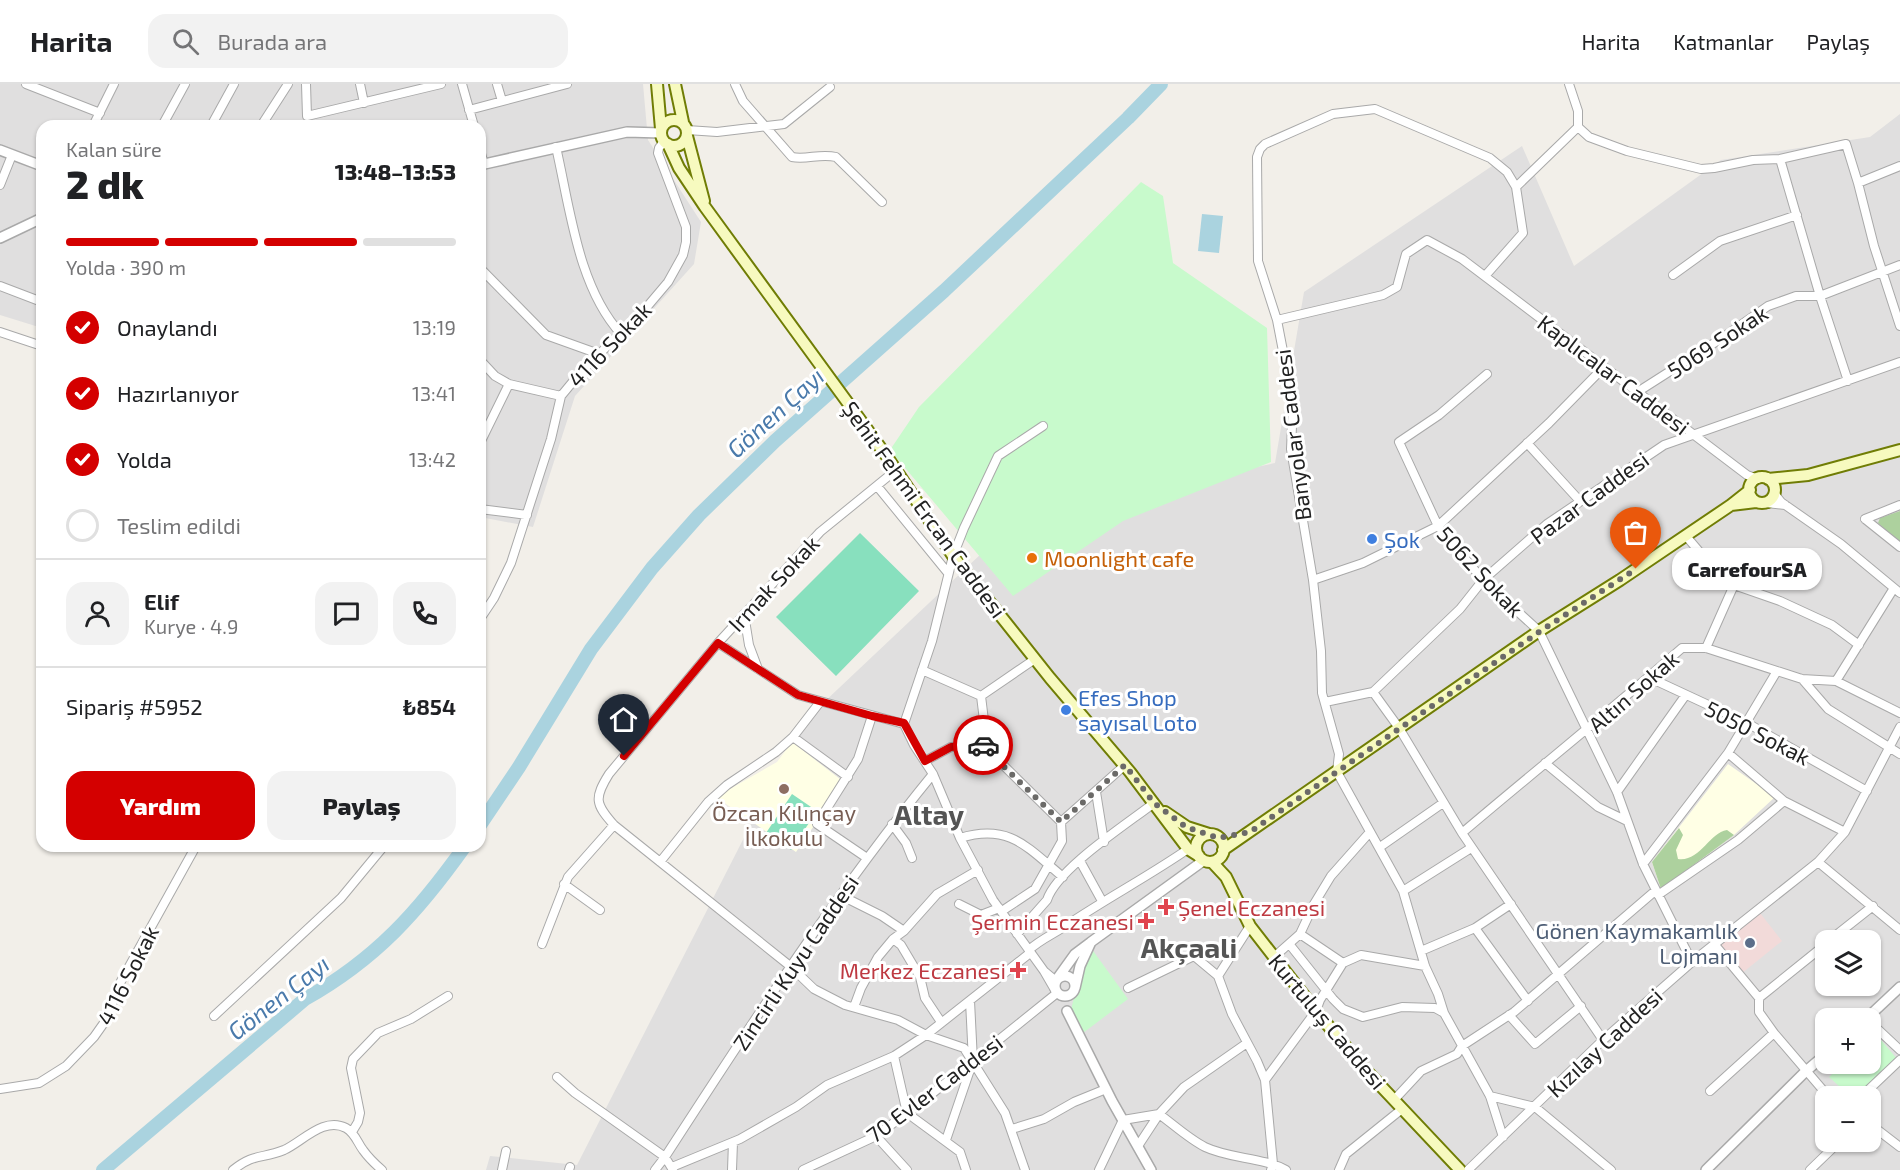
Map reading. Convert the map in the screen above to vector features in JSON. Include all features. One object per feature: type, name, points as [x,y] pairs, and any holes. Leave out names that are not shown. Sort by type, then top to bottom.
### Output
[{"type":"main road","points":[[657,84],[663,137]]},
{"type":"main road","name":"Şehit Fehmi Ercan Caddesi","points":[[675,84],[705,207]]},
{"type":"main road","points":[[670,120],[686,129],[680,144],[663,137],[670,120]]},
{"type":"main road","name":"Şehit Fehmi Ercan Caddesi","points":[[663,137],[679,168],[705,207],[773,297],[888,458],[953,556],[1035,659],[1125,765],[1188,849],[1205,860]]},
{"type":"main road","points":[[1250,832],[1205,835],[1198,841],[1196,850],[1205,860],[1219,858],[1223,850],[1250,832],[1337,772],[1539,632],[1731,506],[1763,479],[1808,475],[1900,450]]},
{"type":"main road","points":[[1774,493],[1808,475]]},
{"type":"main road","points":[[1731,506],[1772,499],[1774,487],[1763,479]]},
{"type":"main road","points":[[1750,489],[1751,496],[1761,502]]},
{"type":"main road","name":"Şehit Fehmi Ercan Caddesi","points":[[1154,803],[1186,827],[1214,836]]},
{"type":"main road","points":[[1214,836],[1222,841],[1223,850]]},
{"type":"main road","name":"Kurtuluş Caddesi","points":[[1205,860],[1226,877],[1250,926],[1316,1011],[1361,1065],[1460,1170]]},
{"type":"street","points":[[26,84],[46,87],[100,113]]},
{"type":"street","points":[[96,120],[114,84]]},
{"type":"street","points":[[165,120],[184,84]]},
{"type":"street","points":[[214,120],[234,84]]},
{"type":"street","points":[[265,120],[288,84]]},
{"type":"street","points":[[306,84],[307,116],[441,84]]},
{"type":"street","points":[[360,84],[364,103]]},
{"type":"street","points":[[462,84],[472,120]]},
{"type":"street","points":[[497,84],[502,101]]},
{"type":"street","points":[[469,110],[567,84]]},
{"type":"street","points":[[735,84],[743,101],[792,157],[805,158],[819,155],[836,157],[882,201]]},
{"type":"street","points":[[1485,276],[1523,232],[1516,187],[1578,127],[1578,111],[1569,84]]},
{"type":"street","points":[[686,129],[717,132],[784,124],[830,87]]},
{"type":"street","name":"Banyolar Caddesi","points":[[1337,772],[1339,754],[1324,702],[1313,580],[1291,449],[1293,403],[1277,320],[1258,261],[1257,157],[1265,144],[1333,114],[1375,109],[1490,158],[1508,172],[1516,187]]},
{"type":"street","points":[[1578,127],[1589,137],[1627,151],[1701,168],[1714,168],[1753,160],[1780,159],[1846,144],[1874,246],[1900,326]]},
{"type":"street","points":[[486,163],[627,132],[663,137]]},
{"type":"street","name":"4116 Sokak","points":[[486,610],[511,563],[551,439],[561,396],[569,384],[621,334],[668,282],[683,255],[686,227],[658,153],[663,137]]},
{"type":"street","points":[[556,147],[584,268],[608,319],[621,334]]},
{"type":"street","points":[[0,150],[36,164]]},
{"type":"street","points":[[0,185],[12,155]]},
{"type":"street","points":[[1780,159],[1820,296],[1848,381]]},
{"type":"street","points":[[1858,183],[1900,166]]},
{"type":"street","points":[[1673,275],[1720,242],[1797,215]]},
{"type":"street","points":[[0,238],[36,221]]},
{"type":"street","name":"Kaplıcalar Caddesi","points":[[1277,320],[1383,295],[1397,287],[1406,254],[1427,240],[1462,259],[1743,472]]},
{"type":"street","name":"5069 Sokak","points":[[1639,391],[1768,306],[1796,296],[1820,296],[1900,265]]},
{"type":"street","points":[[486,274],[546,335],[599,354]]},
{"type":"street","points":[[0,286],[36,300]]},
{"type":"street","points":[[0,332],[36,344]]},
{"type":"street","name":"Pazar Caddesi","points":[[1373,692],[1460,609],[1484,580],[1547,524],[1579,500],[1664,445],[1899,364]]},
{"type":"street","points":[[486,366],[495,376],[509,384],[561,396]]},
{"type":"street","points":[[1313,580],[1371,560],[1438,526],[1549,423],[1604,367]]},
{"type":"street","name":"5062 Sokak","points":[[1487,374],[1439,415],[1399,442],[1438,526],[1484,580],[1539,632]]},
{"type":"street","points":[[486,431],[509,384]]},
{"type":"street","points":[[1043,426],[998,456],[964,528],[948,573],[932,641],[904,723],[933,774],[960,838],[1000,909],[1057,988],[1066,997],[1074,991]]},
{"type":"street","points":[[1527,443],[1579,500]]},
{"type":"street","name":"Irmak Sokak","points":[[896,470],[820,532],[718,643],[609,774],[598,796],[599,808],[614,825],[790,966],[814,989],[854,1008],[898,1020],[926,1035],[964,1048],[973,1061]]},
{"type":"street","points":[[1743,472],[1763,479]]},
{"type":"street","points":[[1743,472],[1750,489]]},
{"type":"street","points":[[877,486],[948,573]]},
{"type":"street","points":[[1774,493],[1781,502],[1841,544],[1897,590],[1836,681]]},
{"type":"street","points":[[1761,502],[1788,506]]},
{"type":"street","points":[[1900,505],[1865,519],[1900,547]]},
{"type":"street","points":[[486,510],[526,515]]},
{"type":"street","points":[[1686,536],[1720,576],[1734,585],[1780,601],[1832,625],[1859,645]]},
{"type":"street","points":[[1706,648],[1734,585]]},
{"type":"street","points":[[744,614],[749,645],[758,669]]},
{"type":"street","points":[[1539,632],[1617,792],[1656,893],[1692,962]]},
{"type":"street","points":[[718,643],[798,695],[904,723]]},
{"type":"street","name":"Altın Sokak","points":[[1462,833],[1682,648],[1706,648],[1802,679],[1836,681],[1900,712]]},
{"type":"street","points":[[981,696],[1035,659]]},
{"type":"street","points":[[922,670],[981,696]]},
{"type":"street","points":[[1643,864],[1728,753],[1777,671]]},
{"type":"street","name":"5050 Sokak","points":[[1648,677],[1747,723],[1867,791]]},
{"type":"street","points":[[1802,679],[1828,709],[1900,754]]},
{"type":"street","points":[[1324,702],[1373,692],[1399,728],[1471,848],[1604,1040]]},
{"type":"street","points":[[959,904],[981,915],[1000,909],[1035,889],[1062,841],[1061,822],[999,762],[987,745],[981,696]]},
{"type":"street","points":[[1617,792],[1685,696]]},
{"type":"street","points":[[660,862],[708,801],[793,737],[820,702]]},
{"type":"street","points":[[867,858],[817,824],[858,759],[872,716]]},
{"type":"street","name":"Kızılay Caddesi","points":[[1468,1170],[1604,1040],[1692,962],[1818,862],[1845,832],[1900,727]]},
{"type":"street","points":[[793,737],[848,777]]},
{"type":"street","points":[[925,761],[951,747],[987,745]]},
{"type":"street","points":[[1728,753],[1784,801],[1845,832]]},
{"type":"street","points":[[1545,763],[1598,807],[1627,821]]},
{"type":"street","points":[[1061,822],[1125,765]]},
{"type":"street","points":[[1337,772],[1403,891],[1425,966],[1444,1013],[1490,1096],[1503,1137]]},
{"type":"street","name":"Zincirli Kuyu Caddesi","points":[[655,1170],[666,1157],[790,966],[892,824],[933,774]]},
{"type":"street","points":[[1096,792],[1104,842]]},
{"type":"street","points":[[1394,1100],[1421,1071],[1456,1054],[1462,1046],[1509,1015],[1656,893],[1738,840],[1784,801]]},
{"type":"street","points":[[1017,934],[1047,900],[1063,877],[1154,803]]},
{"type":"street","points":[[1380,847],[1443,803]]},
{"type":"street","points":[[892,824],[906,843],[912,858]]},
{"type":"street","points":[[542,944],[568,877],[614,825]]},
{"type":"street","points":[[1274,957],[1300,934],[1331,876],[1370,832]]},
{"type":"street","points":[[960,838],[980,833],[1007,835],[1019,841],[1063,877]]},
{"type":"street","points":[[1403,891],[1471,848]]},
{"type":"street","points":[[557,1077],[575,1094],[666,1157],[672,1169],[733,1142],[796,1107],[827,1085],[894,1056],[926,1035],[1030,951],[1040,940],[1102,901],[1151,874],[1188,849]]},
{"type":"street","name":"4116 Sokak","points":[[0,1089],[39,1083],[66,1066],[94,1037],[106,1020],[120,982],[193,852]]},
{"type":"street","points":[[214,1016],[341,898],[379,852]]},
{"type":"street","points":[[1057,988],[1075,954],[1205,860]]},
{"type":"street","points":[[1080,861],[1102,901]]},
{"type":"street","points":[[1818,862],[1900,930]]},
{"type":"street","points":[[854,1008],[861,988],[878,957],[893,939],[904,931],[937,894],[978,870]]},
{"type":"street","points":[[564,884],[600,910]]},
{"type":"street","points":[[840,895],[882,916],[904,931]]},
{"type":"street","points":[[1421,951],[1475,928],[1511,904]]},
{"type":"street","points":[[1843,930],[1873,906]]},
{"type":"street","points":[[1218,976],[1250,926]]},
{"type":"street","points":[[1475,928],[1528,1000]]},
{"type":"street","points":[[1300,934],[1343,963]]},
{"type":"street","points":[[893,939],[901,945],[920,978],[925,998],[941,1022]]},
{"type":"street","points":[[1067,1011],[1068,1001],[1074,991],[1080,966],[1091,942]]},
{"type":"street","points":[[1290,945],[1343,1009],[1363,1017],[1402,1007],[1435,1008],[1444,1013]]},
{"type":"street","points":[[1715,945],[1759,998],[1759,1012],[1774,1033],[1819,1086]]},
{"type":"street","points":[[1759,998],[1815,953]]},
{"type":"street","points":[[1265,1080],[1316,1011],[1343,963],[1361,955],[1425,966]]},
{"type":"street","points":[[1128,988],[1194,956],[1218,976],[1232,1014],[1265,1080],[1272,1167]]},
{"type":"street","points":[[1074,991],[1074,981],[1069,976],[1062,976],[1057,988],[1067,1011],[1106,1089],[1151,1170]]},
{"type":"street","points":[[1878,1008],[1900,987]]},
{"type":"street","name":"70 Evler Caddesi","points":[[803,1170],[876,1136],[973,1061],[1057,988]]},
{"type":"street","points":[[352,1132],[360,1113],[351,1068],[353,1059],[378,1033],[404,1023],[448,996]]},
{"type":"street","points":[[946,1140],[973,1061],[970,1000]]},
{"type":"street","points":[[1509,1015],[1535,1044],[1581,1006]]},
{"type":"street","points":[[1881,1032],[1900,1050]]},
{"type":"street","points":[[1710,1091],[1774,1033]]},
{"type":"street","points":[[1138,1146],[1159,1114],[1184,1087],[1247,1043]]},
{"type":"street","points":[[894,1056],[907,1113],[960,1152],[966,1170]]},
{"type":"street","points":[[1873,1086],[1900,1060]]},
{"type":"street","points":[[973,1061],[1005,1113],[1025,1170]]},
{"type":"street","points":[[1706,1170],[1815,1063]]},
{"type":"street","points":[[1012,1129],[1044,1119],[1074,1102],[1106,1089]]},
{"type":"street","points":[[1490,1096],[1535,1107],[1600,1167],[1611,1170]]},
{"type":"street","points":[[1339,1170],[1346,1154],[1402,1109]]},
{"type":"street","points":[[1123,1120],[1149,1118],[1159,1114]]},
{"type":"street","points":[[1159,1114],[1205,1147],[1286,1170]]},
{"type":"street","points":[[1099,1170],[1123,1120]]},
{"type":"street","points":[[233,1170],[253,1157],[285,1149],[314,1131],[338,1125],[352,1132],[363,1150],[382,1170]]},
{"type":"street","points":[[1881,1132],[1900,1147]]},
{"type":"street","points":[[876,1136],[908,1170]]},
{"type":"street","points":[[732,1170],[733,1142]]},
{"type":"street","points":[[502,1170],[506,1151]]},
{"type":"street","points":[[1809,1170],[1828,1152]]},
{"type":"shaded area","points":[[0,84],[643,84],[648,140],[701,222],[694,264],[575,396],[533,527],[486,518],[486,120],[36,120],[36,326],[0,315]]},
{"type":"shaded area","points":[[1900,114],[1900,1170],[486,1170],[490,1156],[577,1165],[803,722],[1020,517],[1275,463],[1304,292],[1522,146],[1574,266],[1721,160],[1870,137]]},
{"type":"shaded area","name":"Özcan Kılınçay İlkokulu","points":[[792,742],[844,782],[796,852],[716,797],[777,762]]},
{"type":"shaded area","points":[[1728,764],[1775,797],[1734,835],[1661,889],[1652,862]]},
{"type":"shaded area","name":"Gönen Kaymakamlık Lojmanı","points":[[1760,913],[1782,941],[1741,974],[1718,946]]},
{"type":"green space","points":[[1141,182],[1163,196],[1173,263],[1267,328],[1271,462],[1123,521],[1013,596],[890,450],[919,407]]},
{"type":"green space","points":[[1900,511],[1900,542],[1878,523],[1880,518]]},
{"type":"green space","points":[[860,533],[919,591],[836,676],[776,617]]},
{"type":"green space","points":[[792,794],[817,811],[791,850],[766,833]]},
{"type":"green space","points":[[1679,828],[1683,835],[1676,850],[1678,859],[1692,856],[1721,832],[1727,830],[1734,835],[1661,889],[1652,862]]},
{"type":"green space","points":[[1091,948],[1128,999],[1083,1033],[1071,1010],[1079,977]]},
{"type":"green space","points":[[1881,1040],[1898,1060],[1871,1086],[1839,1086],[1829,1077],[1832,1074],[1881,1074]]},
{"type":"water","points":[[1202,214],[1223,216],[1219,253],[1198,251]]},
{"type":"waterway","name":"Gönen Çayı","points":[[486,816],[519,767],[591,649],[652,568],[699,515],[775,441],[944,291],[1128,118],[1161,84]]},
{"type":"waterway","name":"Gönen Çayı","points":[[103,1170],[305,999],[353,968],[374,950],[412,913],[461,852]]},
{"type":"way so far","points":[[983,745],[987,745],[999,762],[1061,822],[1125,765],[1154,803],[1186,827],[1218,838],[1250,832],[1446,695],[1636,569]]},
{"type":"place","name":"Şok","points":[[1372,539]]},
{"type":"place","name":"Moonlight cafe","points":[[1032,558]]},
{"type":"place","name":"CarrefourSA","points":[[1636,569]]},
{"type":"place","name":"Efes Shop sayısal Loto","points":[[1066,710]]},
{"type":"place","name":"Özcan Kılınçay İlkokulu","points":[[784,789]]},
{"type":"place","name":"Şenel Eczanesi","points":[[1166,907]]},
{"type":"place","name":"Şermin Eczanesi","points":[[1146,921]]},
{"type":"place","name":"Gönen Kaymakamlık Lojmanı","points":[[1750,943]]},
{"type":"place","name":"Merkez Eczanesi","points":[[1018,970]]},
{"type":"district","name":"Altay","points":[[929,814]]},
{"type":"district","name":"Akçaali","points":[[1189,947]]},
{"type":"route","points":[[624,756],[718,643],[798,695],[904,723],[914,745],[925,761],[951,747],[983,745]]}]
